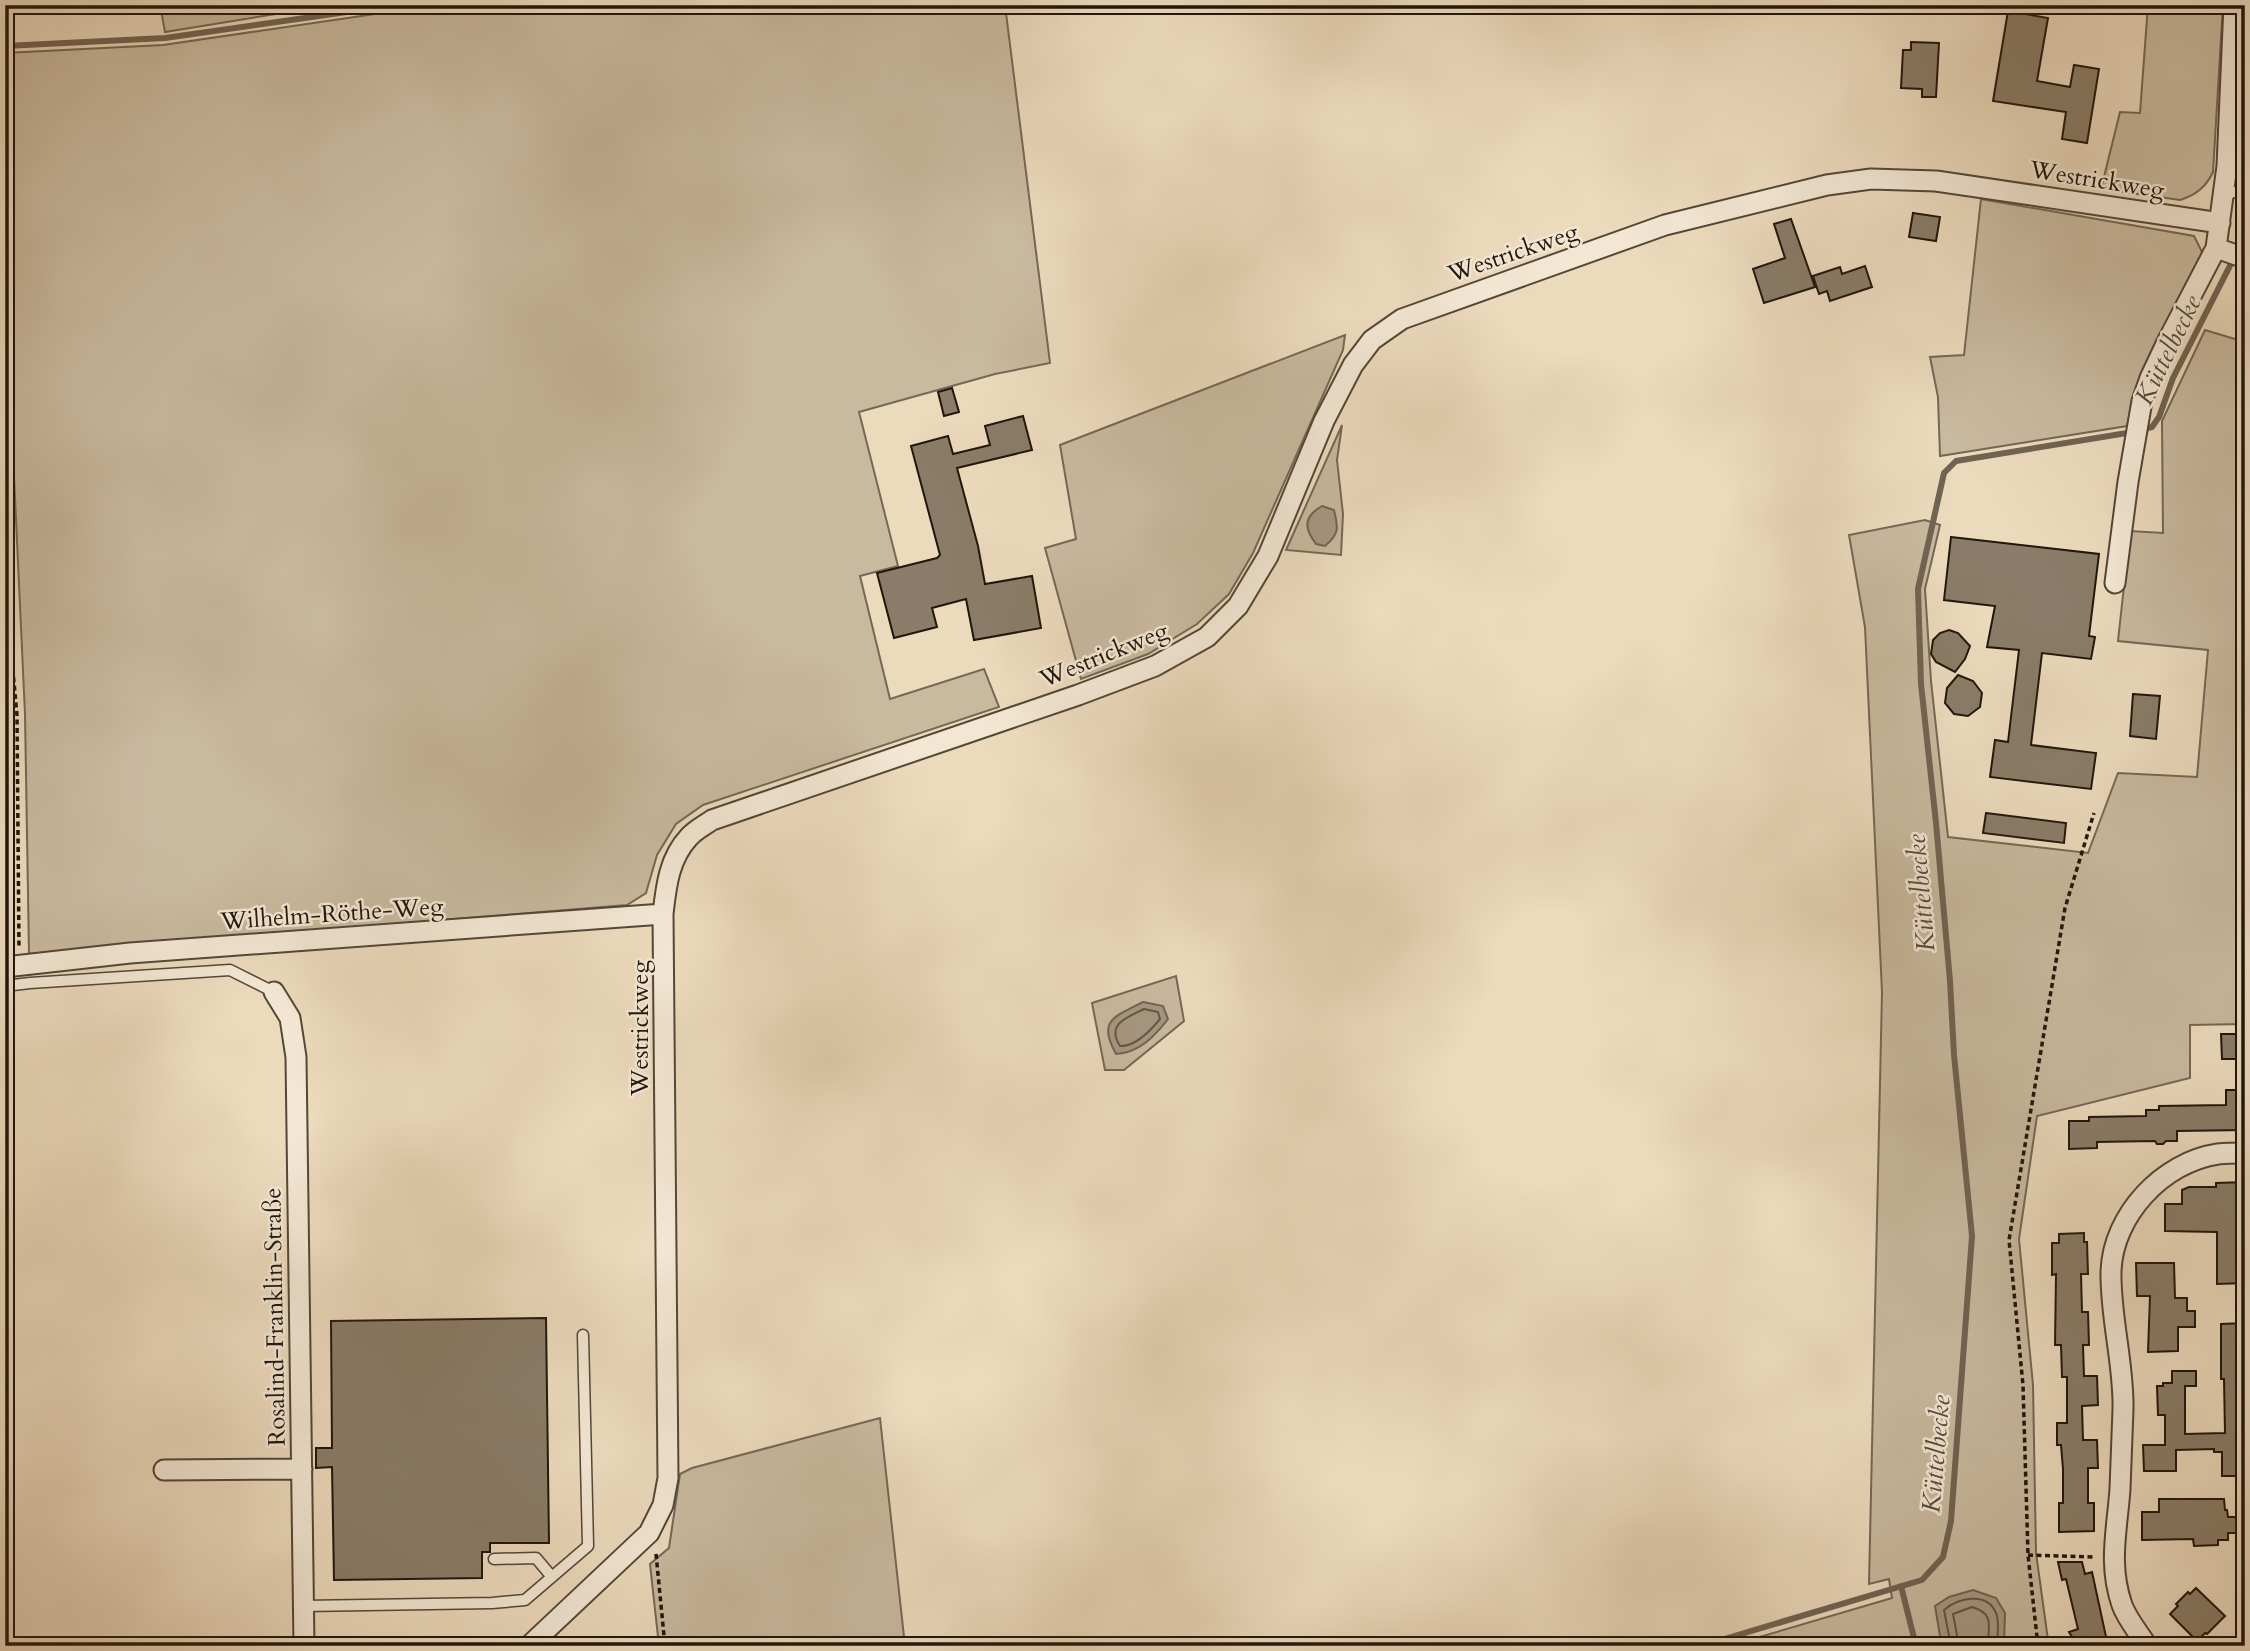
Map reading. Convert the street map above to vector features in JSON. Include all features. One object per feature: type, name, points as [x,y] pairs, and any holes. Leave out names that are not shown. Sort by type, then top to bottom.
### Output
[{"type":"street","points":[[2115,583],[2127,482],[2142,401],[2167,342],[2217,248],[2227,166],[2237,18]]},
{"type":"street","name":"Westrickweg","points":[[529,1646],[649,1533],[663,1505],[668,1478],[663,914],[666,883],[673,862],[689,837],[712,820],[1129,676],[1154,666],[1207,637],[1238,606],[1268,556],[1324,421],[1353,365],[1372,340],[1402,318],[1665,225],[1827,185],[1871,179],[1936,181],[2220,223]]},
{"type":"street","points":[[2217,248],[2245,258]]},
{"type":"street","name":"Wilhelm-Röthe-Weg","points":[[12,966],[130,953],[663,914]]},
{"type":"street","name":"Rosalind-Franklin-Straße","points":[[274,992],[290,1018],[296,1057],[304,1646]]},
{"type":"street","points":[[2147,1646],[2123,1608],[2113,1557],[2120,1490],[2123,1406],[2111,1269],[2115,1249],[2132,1211],[2162,1179],[2181,1166],[2199,1159],[2218,1154],[2245,1153]]},
{"type":"street","points":[[164,1470],[302,1469]]},
{"type":"lane","points":[[2223,195],[2245,189]]},
{"type":"lane","points":[[5,986],[230,970],[274,992]]},
{"type":"lane","points":[[304,1606],[525,1600],[588,1546],[583,1335]]},
{"type":"lane","points":[[494,1559],[536,1558],[552,1577]]},
{"type":"path","points":[[5,584],[17,715],[12,966]]},
{"type":"path","points":[[2038,1646],[2028,1555],[2023,1385],[2008,1240],[2065,908],[2094,813]]},
{"type":"path","points":[[649,1533],[655,1542],[664,1646]]},
{"type":"path","points":[[2028,1555],[2113,1557]]},
{"type":"shaded area","points":[[160,5],[332,5],[165,32]]},
{"type":"shaded area","points":[[436,5],[1005,5],[1050,363],[995,374],[859,412],[898,566],[860,576],[890,699],[984,669],[999,707],[703,805],[676,824],[657,855],[646,893],[627,905],[29,954],[25,714],[13,454],[5,455],[5,53],[163,45]]},
{"type":"shaded area","points":[[2148,5],[2223,5],[2213,172],[2200,190],[2180,200],[2101,189],[2120,112],[2140,113]]},
{"type":"shaded area","points":[[1981,199],[2194,236],[2203,254],[2141,375],[2127,426],[1940,456],[1938,397],[1930,357],[1964,355]]},
{"type":"shaded area","points":[[2205,330],[2245,342],[2245,1024],[2190,1025],[2190,1078],[2037,1116],[2019,1239],[2033,1385],[2036,1553],[2048,1640],[2052,1646],[1729,1646],[1892,1598],[1889,1579],[1869,1584],[1882,992],[1865,627],[1849,535],[1925,520],[1940,525],[1925,589],[1931,681],[1948,837],[2088,853],[2118,773],[2197,777],[2208,650],[2118,641],[2130,531],[2163,533],[2162,421]]},
{"type":"shaded area","points":[[1345,335],[1343,350],[1253,553],[1229,594],[1197,624],[1148,654],[1081,679],[1045,548],[1076,539],[1060,445]]},
{"type":"shaded area","points":[[1342,425],[1337,460],[1343,514],[1341,555],[1286,550]]},
{"type":"shaded area","points":[[5,671],[9,715],[13,958],[5,959]]},
{"type":"shaded area","points":[[1176,976],[1184,1021],[1124,1070],[1105,1070],[1092,1003]]},
{"type":"shaded area","points":[[880,1418],[905,1646],[659,1646],[650,1564],[669,1548],[680,1474],[692,1468]]},
{"type":"water","points":[[1322,506],[1334,510],[1337,526],[1333,538],[1325,546],[1316,544],[1309,533],[1307,523],[1311,514]]},
{"type":"water","points":[[1143,1002],[1163,1006],[1168,1019],[1139,1047],[1116,1054],[1108,1034],[1112,1021]]},
{"type":"water","points":[[1973,1590],[1996,1598],[2005,1613],[2002,1646],[1945,1646],[1940,1636],[1935,1606],[1949,1597]]},
{"type":"building","points":[[2008,11],[2048,18],[2037,81],[2070,87],[2074,65],[2099,69],[2087,143],[2062,139],[2066,112],[1993,101]]},
{"type":"building","points":[[1911,42],[1939,43],[1936,97],[1922,97],[1922,89],[1901,88],[1903,50],[1911,50]]},
{"type":"building","points":[[1913,213],[1940,217],[1936,241],[1909,237]]},
{"type":"building","points":[[1791,219],[1815,287],[1764,303],[1753,269],[1785,258],[1774,224]]},
{"type":"building","points":[[1865,266],[1872,287],[1830,301],[1827,291],[1819,294],[1813,276],[1840,267],[1842,274]]},
{"type":"building","points":[[952,388],[959,412],[944,416],[938,392]]},
{"type":"building","points":[[1023,416],[1032,450],[957,468],[978,546],[985,584],[1032,576],[1041,628],[974,640],[966,599],[932,608],[937,627],[894,638],[877,573],[940,555],[911,446],[948,436],[953,454],[990,445],[985,426]]},
{"type":"building","points":[[1951,537],[2099,554],[2089,636],[2095,637],[2091,659],[2042,653],[2031,745],[2096,753],[2091,789],[1990,777],[1995,740],[2008,742],[2019,650],[1987,647],[1995,606],[1944,600]]},
{"type":"building","points":[[1949,630],[1958,633],[1970,646],[1965,659],[1955,672],[1936,662],[1931,654],[1933,640],[1940,633]]},
{"type":"building","points":[[1958,675],[1973,681],[1982,693],[1980,707],[1968,716],[1954,714],[1945,703],[1947,688]]},
{"type":"building","points":[[2133,694],[2160,696],[2156,739],[2130,736]]},
{"type":"building","points":[[1986,813],[2066,823],[2064,843],[1983,833]]},
{"type":"building","points":[[2221,1034],[2245,1034],[2245,1059],[2222,1059]]},
{"type":"building","points":[[2226,1090],[2243,1090],[2244,1130],[2177,1131],[2177,1141],[2166,1141],[2163,1144],[2157,1144],[2155,1141],[2097,1142],[2097,1148],[2069,1149],[2069,1121],[2089,1121],[2089,1117],[2146,1116],[2146,1110],[2159,1110],[2159,1106],[2226,1105]]},
{"type":"building","points":[[2245,1182],[2245,1214],[2242,1214],[2245,1283],[2217,1284],[2217,1232],[2165,1231],[2165,1204],[2182,1204],[2182,1190],[2189,1187],[2216,1187],[2216,1183]]},
{"type":"building","points":[[2084,1233],[2084,1242],[2087,1242],[2088,1274],[2081,1274],[2082,1312],[2088,1312],[2089,1345],[2083,1345],[2084,1376],[2097,1376],[2098,1405],[2082,1406],[2083,1440],[2097,1440],[2098,1468],[2088,1468],[2088,1503],[2094,1503],[2094,1531],[2059,1532],[2059,1503],[2063,1503],[2063,1469],[2061,1445],[2057,1445],[2057,1423],[2067,1423],[2067,1377],[2062,1377],[2061,1345],[2055,1345],[2056,1274],[2052,1275],[2052,1243],[2059,1243],[2059,1234]]},
{"type":"building","points":[[2136,1263],[2174,1263],[2175,1298],[2187,1298],[2187,1311],[2195,1311],[2195,1327],[2178,1327],[2178,1351],[2148,1352],[2150,1296],[2137,1296]]},
{"type":"building","points":[[546,1318],[549,1543],[490,1543],[490,1552],[482,1552],[482,1578],[334,1580],[332,1467],[316,1468],[316,1448],[332,1448],[331,1321]]},
{"type":"building","points":[[2245,1323],[2245,1476],[2222,1476],[2222,1452],[2214,1452],[2214,1449],[2176,1450],[2176,1471],[2144,1471],[2143,1445],[2165,1445],[2165,1415],[2158,1415],[2157,1386],[2172,1383],[2172,1371],[2196,1371],[2196,1386],[2185,1386],[2185,1434],[2225,1433],[2221,1324]]},
{"type":"building","points":[[2159,1499],[2224,1499],[2228,1517],[2245,1517],[2245,1533],[2228,1533],[2228,1540],[2218,1540],[2218,1545],[2194,1546],[2193,1539],[2142,1540],[2142,1512],[2159,1512]]},
{"type":"building","points":[[2058,1562],[2082,1562],[2085,1574],[2092,1572],[2108,1646],[2078,1646],[2069,1632],[2078,1629],[2066,1579],[2062,1580]]},
{"type":"building","points":[[2196,1588],[2225,1616],[2197,1641],[2170,1614],[2188,1592],[2190,1594]]},
{"type":"waterway","points":[[5,46],[165,38],[396,5]]},
{"type":"waterway","name":"Küttelbecke","points":[[1701,1646],[1922,1580],[1943,1557],[1951,1521],[1972,1236],[1954,1055],[1936,823],[1921,684],[1918,589],[1944,473],[1956,461],[2152,427],[2159,417],[2173,378],[2241,244],[2245,155]]},
{"type":"waterway","points":[[1901,1586],[1916,1646]]}]
